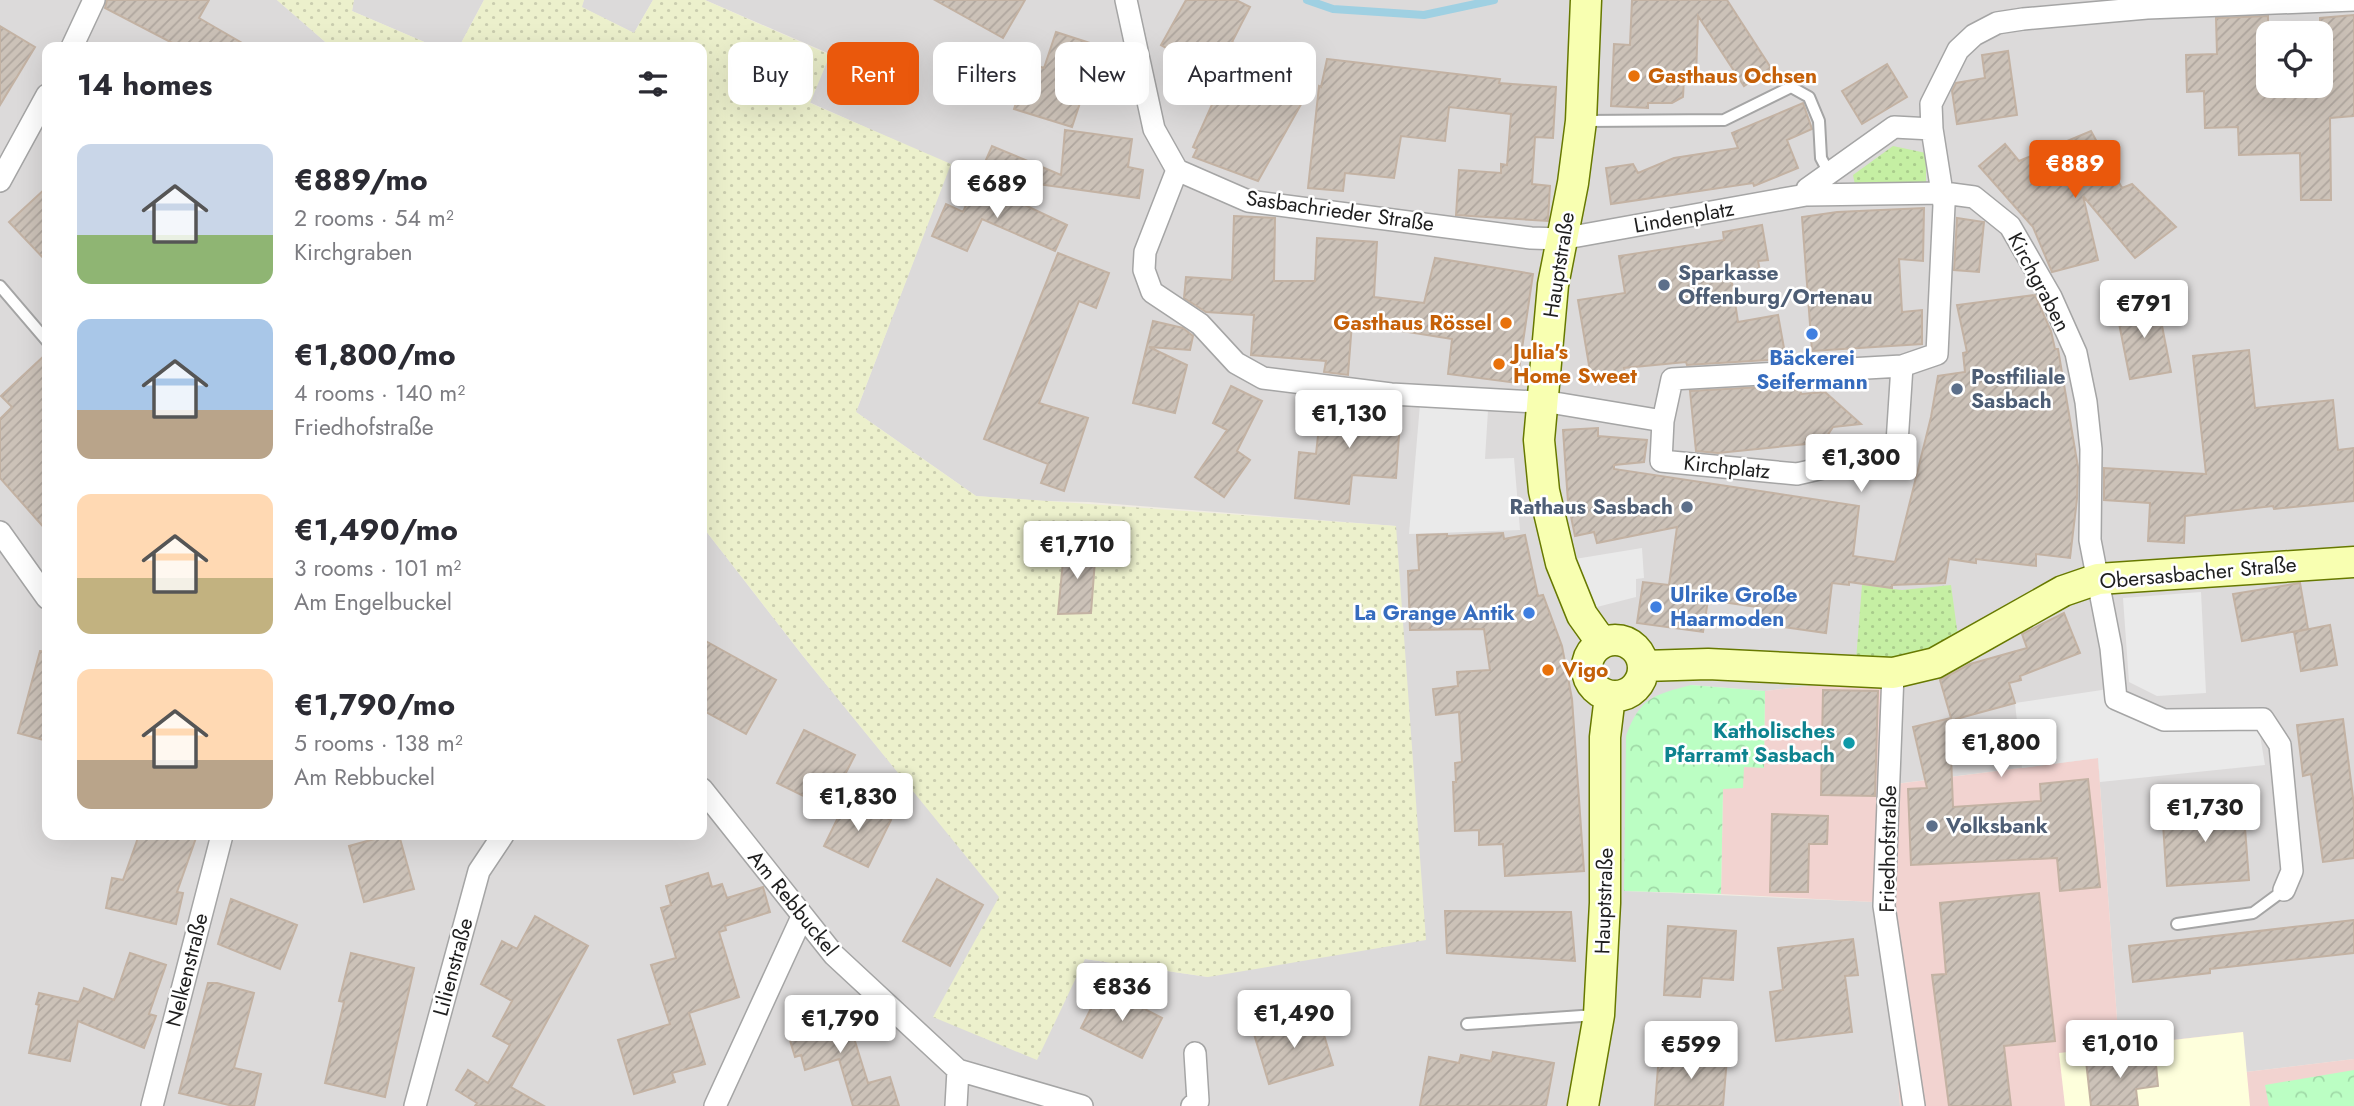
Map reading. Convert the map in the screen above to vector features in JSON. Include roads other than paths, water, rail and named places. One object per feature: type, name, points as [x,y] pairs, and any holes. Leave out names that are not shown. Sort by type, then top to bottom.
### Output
[{"type":"street","points":[[1126,0],[1154,129],[1177,170],[1145,252],[1144,270],[1153,292],[1200,324],[1236,363],[1263,378],[1391,394],[1541,402],[1663,421]]},
{"type":"street","points":[[1944,193],[1932,130],[1931,104],[1958,50],[1974,35],[1997,23],[2147,8],[2354,0]]},
{"type":"street","points":[[74,42],[92,1]]},
{"type":"street","name":"Hauptstraße","points":[[1586,4],[1581,121],[1573,183],[1552,293],[1539,440],[1544,491],[1561,564],[1582,615],[1602,643]]},
{"type":"street","points":[[0,181],[42,103]]},
{"type":"street","points":[[1806,195],[1807,189],[1894,127],[1932,130]]},
{"type":"street","name":"Sasbachrieder Straße","points":[[1177,170],[1248,201],[1531,238],[1561,239]]},
{"type":"street","name":"Lindenplatz","points":[[1561,239],[1806,195],[1944,193]]},
{"type":"street","name":"Kirchplatz","points":[[1902,366],[1897,443],[1884,454],[1850,464],[1797,474],[1661,461],[1663,421],[1672,379],[1902,366],[1937,354],[1944,193]]},
{"type":"street","name":"Kirchgraben","points":[[1944,193],[1974,197],[2010,226],[2051,297],[2076,353],[2086,402],[2091,449],[2091,540],[2111,648],[2116,699],[2164,720],[2263,719],[2280,746],[2292,871],[2284,890]]},
{"type":"street","points":[[0,532],[42,591]]},
{"type":"street","name":"Obersasbacher Straße","points":[[1644,666],[1708,664],[1893,673],[1943,660],[2063,591],[2098,579],[2354,562]]},
{"type":"street","points":[[1620,640],[1629,643],[1642,657],[1644,666],[1638,684],[1623,695],[1610,696],[1597,689],[1588,674],[1590,656],[1602,643],[1620,640]]},
{"type":"street","name":"Friedhofstraße","points":[[1893,673],[1884,906],[1914,1106]]},
{"type":"street","name":"Hauptstraße","points":[[1583,1106],[1598,1015],[1605,902],[1605,737],[1610,696]]},
{"type":"street","name":"Am Rebbuckel","points":[[707,795],[834,955],[958,1070]]},
{"type":"street","name":"Nelkenstraße","points":[[152,1106],[221,840]]},
{"type":"street","name":"Lilienstraße","points":[[415,1106],[479,871],[500,840]]},
{"type":"street","points":[[715,1106],[802,917]]},
{"type":"street","points":[[1192,1106],[1198,1101],[1195,1053]]},
{"type":"street","points":[[956,1106],[958,1070],[1082,1106]]},
{"type":"lane","points":[[1581,121],[1724,120],[1791,87],[1809,97],[1819,121],[1821,158],[1829,173]]},
{"type":"lane","points":[[0,286],[42,335]]},
{"type":"lane","points":[[2177,924],[2253,913],[2284,890]]},
{"type":"lane","points":[[1467,1024],[1598,1015]]},
{"type":"waterway","points":[[1307,0],[1333,9],[1424,15],[1494,0]]},
{"type":"place","name":"Gasthaus Ochsen","points":[[1634,76]]},
{"type":"place","name":"Sparkasse Offenburg/Ortenau","points":[[1664,285]]},
{"type":"place","name":"Gasthaus Rössel","points":[[1506,323]]},
{"type":"place","name":"Bäckerei Seifermann","points":[[1812,334]]},
{"type":"place","name":"Julia's Home Sweet","points":[[1499,364]]},
{"type":"place","name":"Postfiliale Sasbach","points":[[1957,389]]},
{"type":"place","name":"Rathaus Sasbach","points":[[1687,507]]},
{"type":"place","name":"Ulrike Große Haarmoden","points":[[1656,607]]},
{"type":"place","name":"La Grange Antik","points":[[1529,613]]},
{"type":"place","name":"Vigo","points":[[1548,670]]},
{"type":"place","name":"Katholisches Pfarramt Sasbach","points":[[1849,743]]},
{"type":"place","name":"Volksbank","points":[[1932,826]]}]
